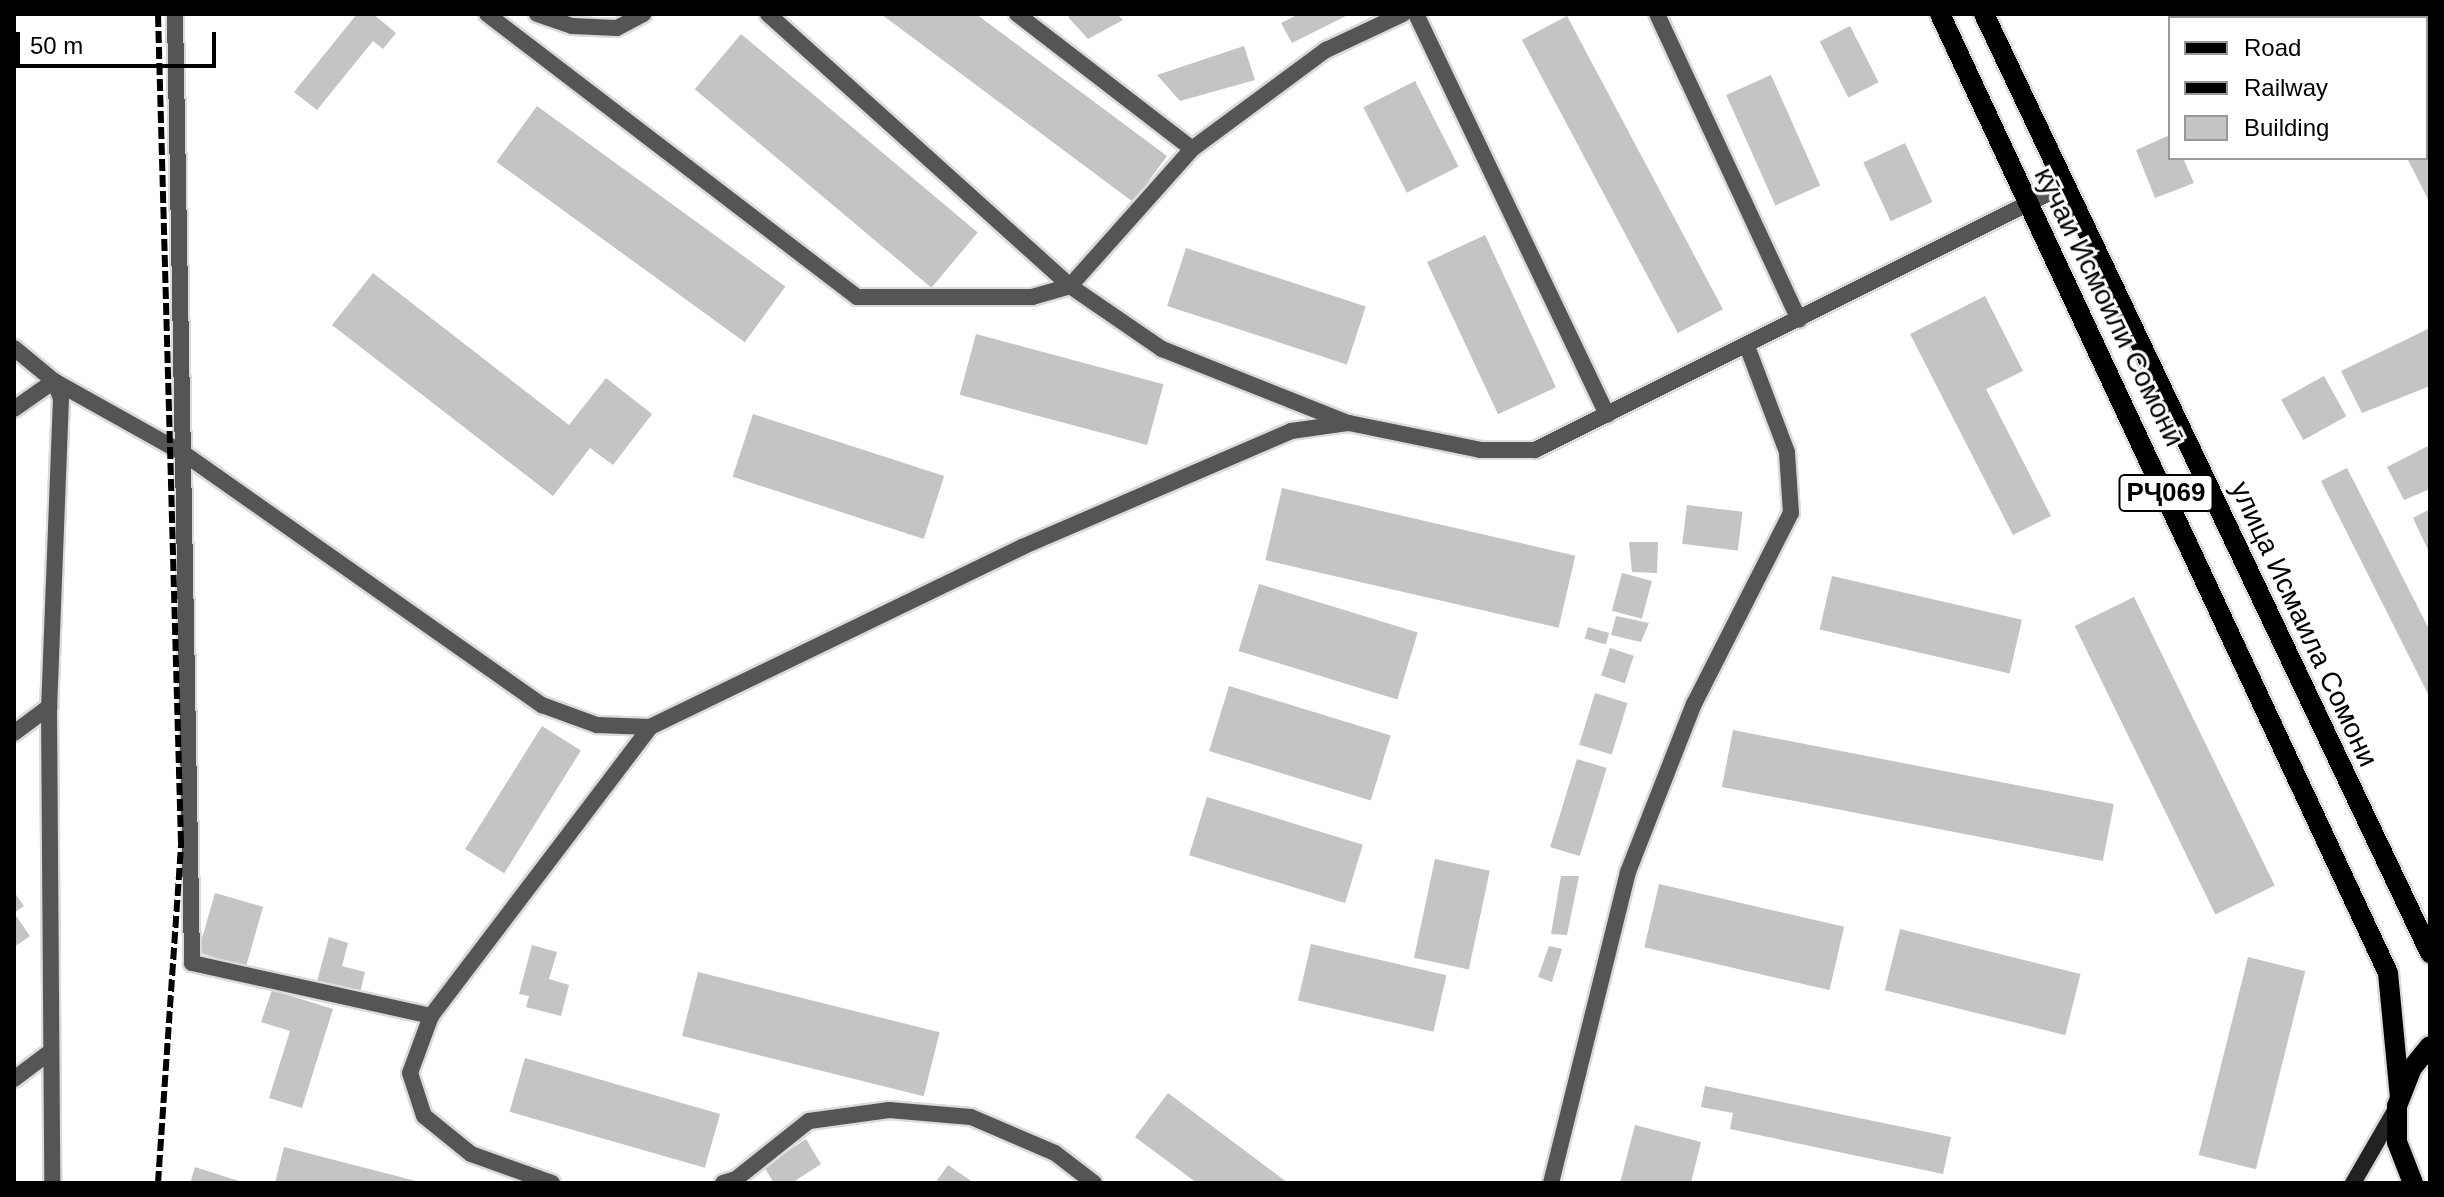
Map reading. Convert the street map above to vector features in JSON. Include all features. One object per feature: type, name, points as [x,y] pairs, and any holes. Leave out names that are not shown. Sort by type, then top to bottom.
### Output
[{"type":"main road","name":"кӯчаи Исмоили Сомонӣ","points":[[1940,14],[2388,973],[2398,1102]]},
{"type":"main road","name":"улица Исмаила Сомони","points":[[1984,14],[2063,186],[2430,953]]},
{"type":"main road","points":[[2413,1183],[2397,1142],[2398,1102],[2412,1068],[2430,1046]]},
{"type":"street","points":[[175,14],[192,963],[431,1016]]},
{"type":"street","points":[[487,14],[857,297],[1032,297],[1070,286],[1192,149],[1326,50],[1403,14]]},
{"type":"street","points":[[537,14],[572,26],[617,28],[643,14]]},
{"type":"street","points":[[768,14],[1070,286],[1162,349],[1349,423],[1480,450],[1535,450],[1799,320],[2026,201],[2063,186]]},
{"type":"street","points":[[1017,14],[1192,149]]},
{"type":"street","points":[[1416,14],[1607,415]]},
{"type":"street","points":[[1657,14],[1799,320]]},
{"type":"street","points":[[1551,1183],[1628,872],[1694,704],[1791,513],[1787,452],[1747,346]]},
{"type":"street","points":[[14,348],[54,381],[183,453],[542,705],[597,725],[650,727]]},
{"type":"street","points":[[14,409],[54,381]]},
{"type":"street","points":[[52,1183],[49,707],[61,398],[54,381]]},
{"type":"street","points":[[552,1183],[471,1154],[424,1116],[410,1073],[431,1016],[650,727],[1036,541],[1291,431],[1349,423]]},
{"type":"street","points":[[14,733],[49,707]]},
{"type":"street","points":[[14,1079],[50,1052]]},
{"type":"street","points":[[2353,1183],[2398,1102]]},
{"type":"street","points":[[723,1183],[736,1179],[809,1121],[889,1110],[971,1117],[1055,1153],[1094,1183]]},
{"type":"building","points":[[357,14],[373,14],[396,33],[383,49],[373,41],[317,110],[294,92]]},
{"type":"building","points":[[881,14],[976,14],[1167,156],[1133,202]]},
{"type":"building","points":[[1073,14],[1117,14],[1123,20],[1088,39],[1068,17]]},
{"type":"building","points":[[1299,14],[1350,14],[1292,43],[1281,23]]},
{"type":"building","points":[[2347,14],[2429,14],[2430,26],[2428,16]]},
{"type":"building","points":[[1567,16],[1723,309],[1678,333],[1522,40]]},
{"type":"building","points":[[1850,26],[1879,82],[1848,98],[1820,41]]},
{"type":"building","points":[[741,34],[978,233],[931,288],[695,89]]},
{"type":"building","points":[[1244,46],[1255,80],[1180,101],[1157,75]]},
{"type":"building","points":[[1771,75],[1820,186],[1775,205],[1726,95]]},
{"type":"building","points":[[1415,81],[1459,167],[1407,193],[1363,107]]},
{"type":"building","points":[[537,106],[785,286],[745,342],[496,162]]},
{"type":"building","points":[[2168,136],[2168,160],[2184,160],[2194,183],[2155,198],[2136,150]]},
{"type":"building","points":[[1905,143],[1932,202],[1891,221],[1863,162]]},
{"type":"building","points":[[2428,145],[2430,149],[2430,203],[2408,160],[2428,160]]},
{"type":"building","points":[[1485,235],[1556,387],[1498,414],[1427,262]]},
{"type":"building","points":[[1186,248],[1366,306],[1347,364],[1167,306]]},
{"type":"building","points":[[373,273],[569,425],[606,378],[652,414],[613,465],[590,448],[553,496],[332,325]]},
{"type":"building","points":[[1985,296],[2023,371],[1986,389],[2051,516],[2013,535],[1910,334]]},
{"type":"building","points":[[2430,328],[2430,386],[2362,413],[2341,371]]},
{"type":"building","points":[[976,334],[1163,384],[1147,445],[960,395]]},
{"type":"building","points":[[2324,376],[2346,416],[2303,440],[2281,400]]},
{"type":"building","points":[[753,414],[944,476],[924,539],[733,477]]},
{"type":"building","points":[[2430,445],[2430,489],[2404,500],[2387,467]]},
{"type":"building","points":[[2347,468],[2430,631],[2430,698],[2321,481]]},
{"type":"building","points":[[1282,488],[1575,556],[1559,628],[1265,560]]},
{"type":"building","points":[[1687,505],[1743,512],[1738,551],[1682,544]]},
{"type":"building","points":[[2430,509],[2430,554],[2413,518]]},
{"type":"building","points":[[1629,542],[1658,542],[1657,573],[1632,572]]},
{"type":"building","points":[[1622,573],[1652,581],[1642,619],[1612,611]]},
{"type":"building","points":[[1832,576],[2022,620],[2010,673],[1820,630]]},
{"type":"building","points":[[1259,584],[1418,633],[1397,699],[1239,651]]},
{"type":"building","points":[[2134,597],[2275,886],[2215,914],[2075,626]]},
{"type":"building","points":[[1616,616],[1649,623],[1641,642],[1611,635]]},
{"type":"building","points":[[1588,627],[1609,633],[1606,645],[1585,639]]},
{"type":"building","points":[[1610,648],[1634,656],[1625,683],[1601,676]]},
{"type":"building","points":[[1229,686],[1391,735],[1371,800],[1209,751]]},
{"type":"building","points":[[1595,693],[1628,703],[1612,755],[1579,745]]},
{"type":"building","points":[[542,726],[581,750],[504,873],[465,849]]},
{"type":"building","points":[[1733,730],[2114,804],[2103,861],[1722,787]]},
{"type":"building","points":[[1577,759],[1607,768],[1580,856],[1550,847]]},
{"type":"building","points":[[1207,797],[1363,845],[1345,903],[1189,855]]},
{"type":"building","points":[[1435,859],[1490,871],[1469,969],[1414,958]]},
{"type":"building","points":[[1561,876],[1579,876],[1567,935],[1551,934]]},
{"type":"building","points":[[1659,884],[1844,927],[1830,990],[1644,947]]},
{"type":"building","points":[[14,892],[24,906],[14,913]]},
{"type":"building","points":[[215,893],[263,907],[246,966],[198,953]]},
{"type":"building","points":[[14,913],[30,936],[14,947]]},
{"type":"building","points":[[1900,929],[2080,974],[2065,1035],[1885,990]]},
{"type":"building","points":[[329,937],[348,943],[342,966],[365,972],[359,997],[316,985]]},
{"type":"building","points":[[1311,944],[1446,975],[1433,1032],[1298,1001]]},
{"type":"building","points":[[532,945],[557,952],[549,979],[569,985],[561,1016],[526,1007],[529,996],[519,994]]},
{"type":"building","points":[[1549,946],[1562,949],[1552,982],[1538,977]]},
{"type":"building","points":[[2248,957],[2305,971],[2256,1169],[2199,1155]]},
{"type":"building","points":[[698,972],[940,1032],[924,1096],[682,1036]]},
{"type":"building","points":[[272,990],[333,1009],[302,1108],[269,1098],[290,1031],[261,1022]]},
{"type":"building","points":[[525,1058],[720,1114],[705,1168],[510,1112]]},
{"type":"building","points":[[1705,1086],[1951,1137],[1943,1174],[1730,1129],[1733,1113],[1701,1107]]},
{"type":"building","points":[[1168,1093],[1288,1183],[1197,1183],[1135,1137]]},
{"type":"building","points":[[1635,1125],[1701,1142],[1691,1183],[1620,1183]]},
{"type":"building","points":[[806,1139],[821,1164],[792,1183],[774,1183],[764,1167]]},
{"type":"building","points":[[284,1147],[420,1182],[420,1183],[275,1183]]},
{"type":"building","points":[[948,1165],[974,1183],[935,1183]]},
{"type":"building","points":[[195,1167],[242,1182],[242,1183],[190,1183]]},
{"type":"railway","points":[[158,14],[181,843],[158,1183]]}]
